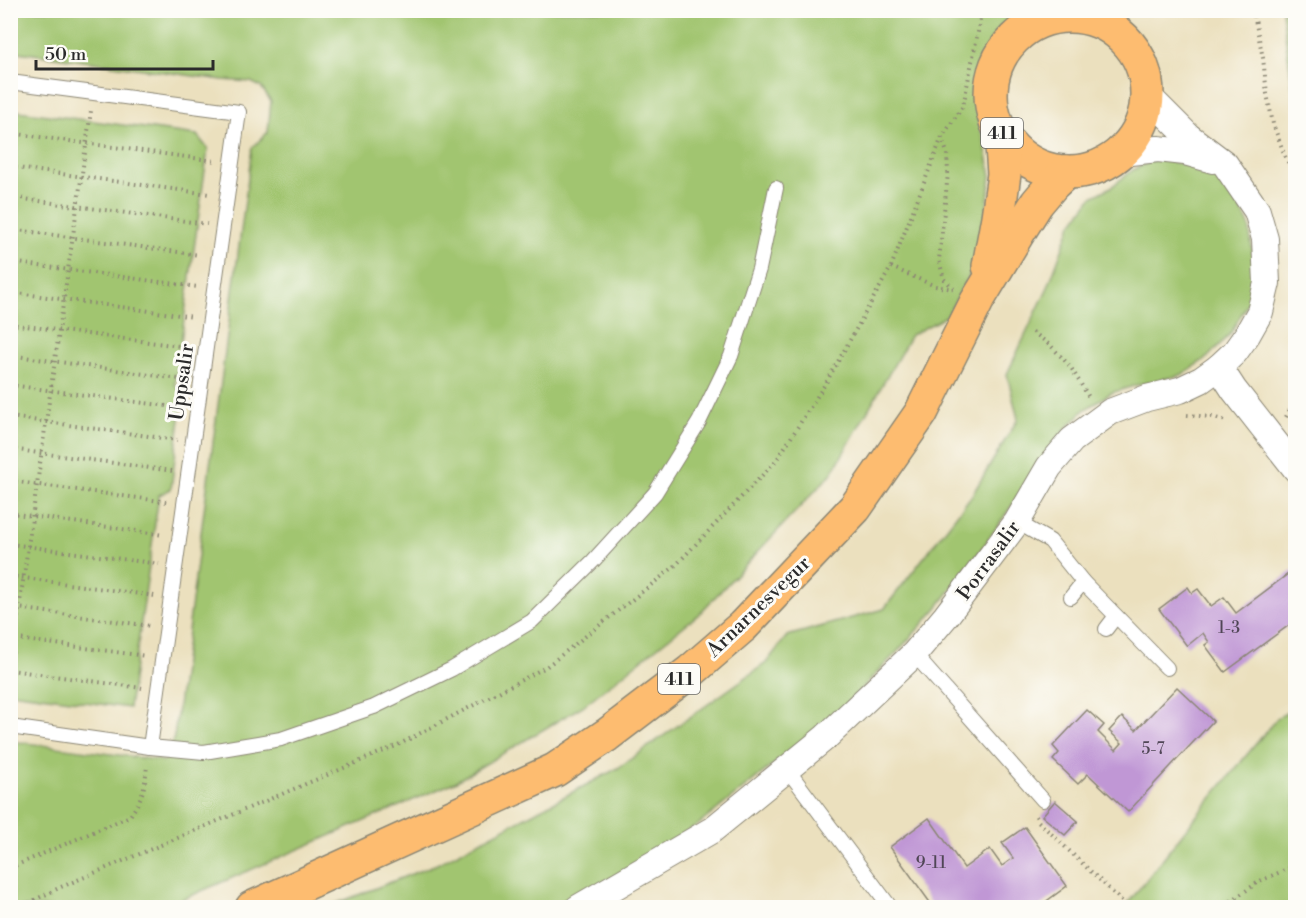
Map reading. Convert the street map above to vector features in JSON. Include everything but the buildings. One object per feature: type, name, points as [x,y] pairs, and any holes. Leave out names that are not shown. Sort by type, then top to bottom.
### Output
[{"type":"main road","name":"411","points":[[1064,13],[1105,24],[1121,24],[1145,74],[1148,96],[1141,126],[1121,153],[1104,164],[1086,171],[1066,172],[1047,169],[1028,161],[1013,148],[1001,132],[993,111],[991,89],[996,68],[1006,48],[1021,32],[1040,21],[1064,13]]},
{"type":"main road","name":"Arnarnesvegur","points":[[977,301],[987,273],[998,217],[1004,174],[1001,132]]},
{"type":"main road","name":"Arnarnesvegur","points":[[252,908],[555,770],[607,735],[691,671],[743,626],[855,508],[921,413],[977,301],[1037,203],[1066,172]]},
{"type":"street","name":"Þorrasalir","points":[[578,908],[712,830],[826,737],[914,654],[946,616],[1017,522],[1049,467],[1072,440],[1110,412],[1147,398],[1180,390],[1202,380],[1235,352],[1247,335],[1260,312],[1267,283],[1265,239],[1257,211],[1225,164],[1188,136],[1148,96]]},
{"type":"street","points":[[1121,153],[1158,149],[1185,152],[1225,164]]},
{"type":"street","points":[[1219,367],[1234,390],[1296,469]]},
{"type":"lane","name":"Uppsalir","points":[[10,82],[239,112],[150,747]]},
{"type":"lane","points":[[10,727],[150,747],[204,752],[281,739],[374,707],[452,669],[532,621],[593,561],[655,493],[699,422],[731,356],[759,269],[776,188]]},
{"type":"lane","points":[[1017,522],[1050,542],[1083,582],[1167,668]]},
{"type":"lane","points":[[1071,597],[1083,582]]},
{"type":"lane","points":[[1106,629],[1116,616]]},
{"type":"lane","points":[[914,654],[1043,800]]},
{"type":"lane","points":[[787,769],[891,908]]},
{"type":"path","points":[[1252,10],[1263,58],[1273,124],[1296,179]]},
{"type":"path","points":[[93,93],[20,608],[13,638],[11,671],[158,689]]},
{"type":"path","points":[[10,133],[232,163]]},
{"type":"path","points":[[891,267],[935,286],[954,290],[944,279],[939,260],[948,173],[947,153],[942,137]]},
{"type":"path","points":[[10,167],[227,197]]},
{"type":"path","points":[[10,197],[223,226]]},
{"type":"path","points":[[10,229],[219,257]]},
{"type":"path","points":[[10,262],[214,290]]},
{"type":"path","points":[[10,292],[210,319]]},
{"type":"path","points":[[10,324],[206,350]]},
{"type":"path","points":[[1033,332],[1052,346],[1070,366],[1092,402]]},
{"type":"path","points":[[10,355],[201,382]]},
{"type":"path","points":[[10,385],[197,410]]},
{"type":"path","points":[[1282,425],[1296,398]]},
{"type":"path","points":[[10,417],[193,442]]},
{"type":"path","points":[[10,449],[188,473]]},
{"type":"path","points":[[10,481],[184,504]]},
{"type":"path","points":[[10,513],[179,537]]},
{"type":"path","points":[[10,544],[175,566]]},
{"type":"path","points":[[10,576],[171,598]]},
{"type":"path","points":[[10,607],[166,628]]},
{"type":"path","points":[[13,638],[162,658]]},
{"type":"path","points":[[10,868],[130,816],[140,803],[150,747]]},
{"type":"path","points":[[1026,781],[1038,821],[1129,908]]},
{"type":"path","points":[[1221,908],[1260,881],[1296,865]]},
{"type":"green space","points":[[11,10],[1052,11],[1005,36],[989,59],[979,88],[978,120],[991,176],[981,254],[947,316],[911,335],[832,473],[699,614],[583,706],[455,782],[162,908],[11,907],[11,741],[165,761],[174,737],[252,148],[268,132],[271,101],[261,87],[251,82],[11,51]]},
{"type":"green space","points":[[1282,11],[1295,11],[1295,106]]},
{"type":"green space","points":[[11,110],[197,135],[208,149],[175,384],[183,396],[171,489],[159,495],[129,708],[11,692]]},
{"type":"green space","points":[[1155,159],[1207,168],[1232,192],[1249,225],[1254,265],[1249,300],[1231,333],[1207,358],[1181,375],[1111,393],[1084,410],[1063,432],[978,554],[936,609],[841,710],[698,825],[624,871],[559,907],[325,908],[437,864],[618,768],[766,663],[787,636],[884,609],[972,495],[1018,419],[1007,374],[1048,287],[1071,225],[1092,197],[1111,187],[1133,170]]},
{"type":"green space","points":[[1295,708],[1295,907],[1125,907],[1277,718]]}]
